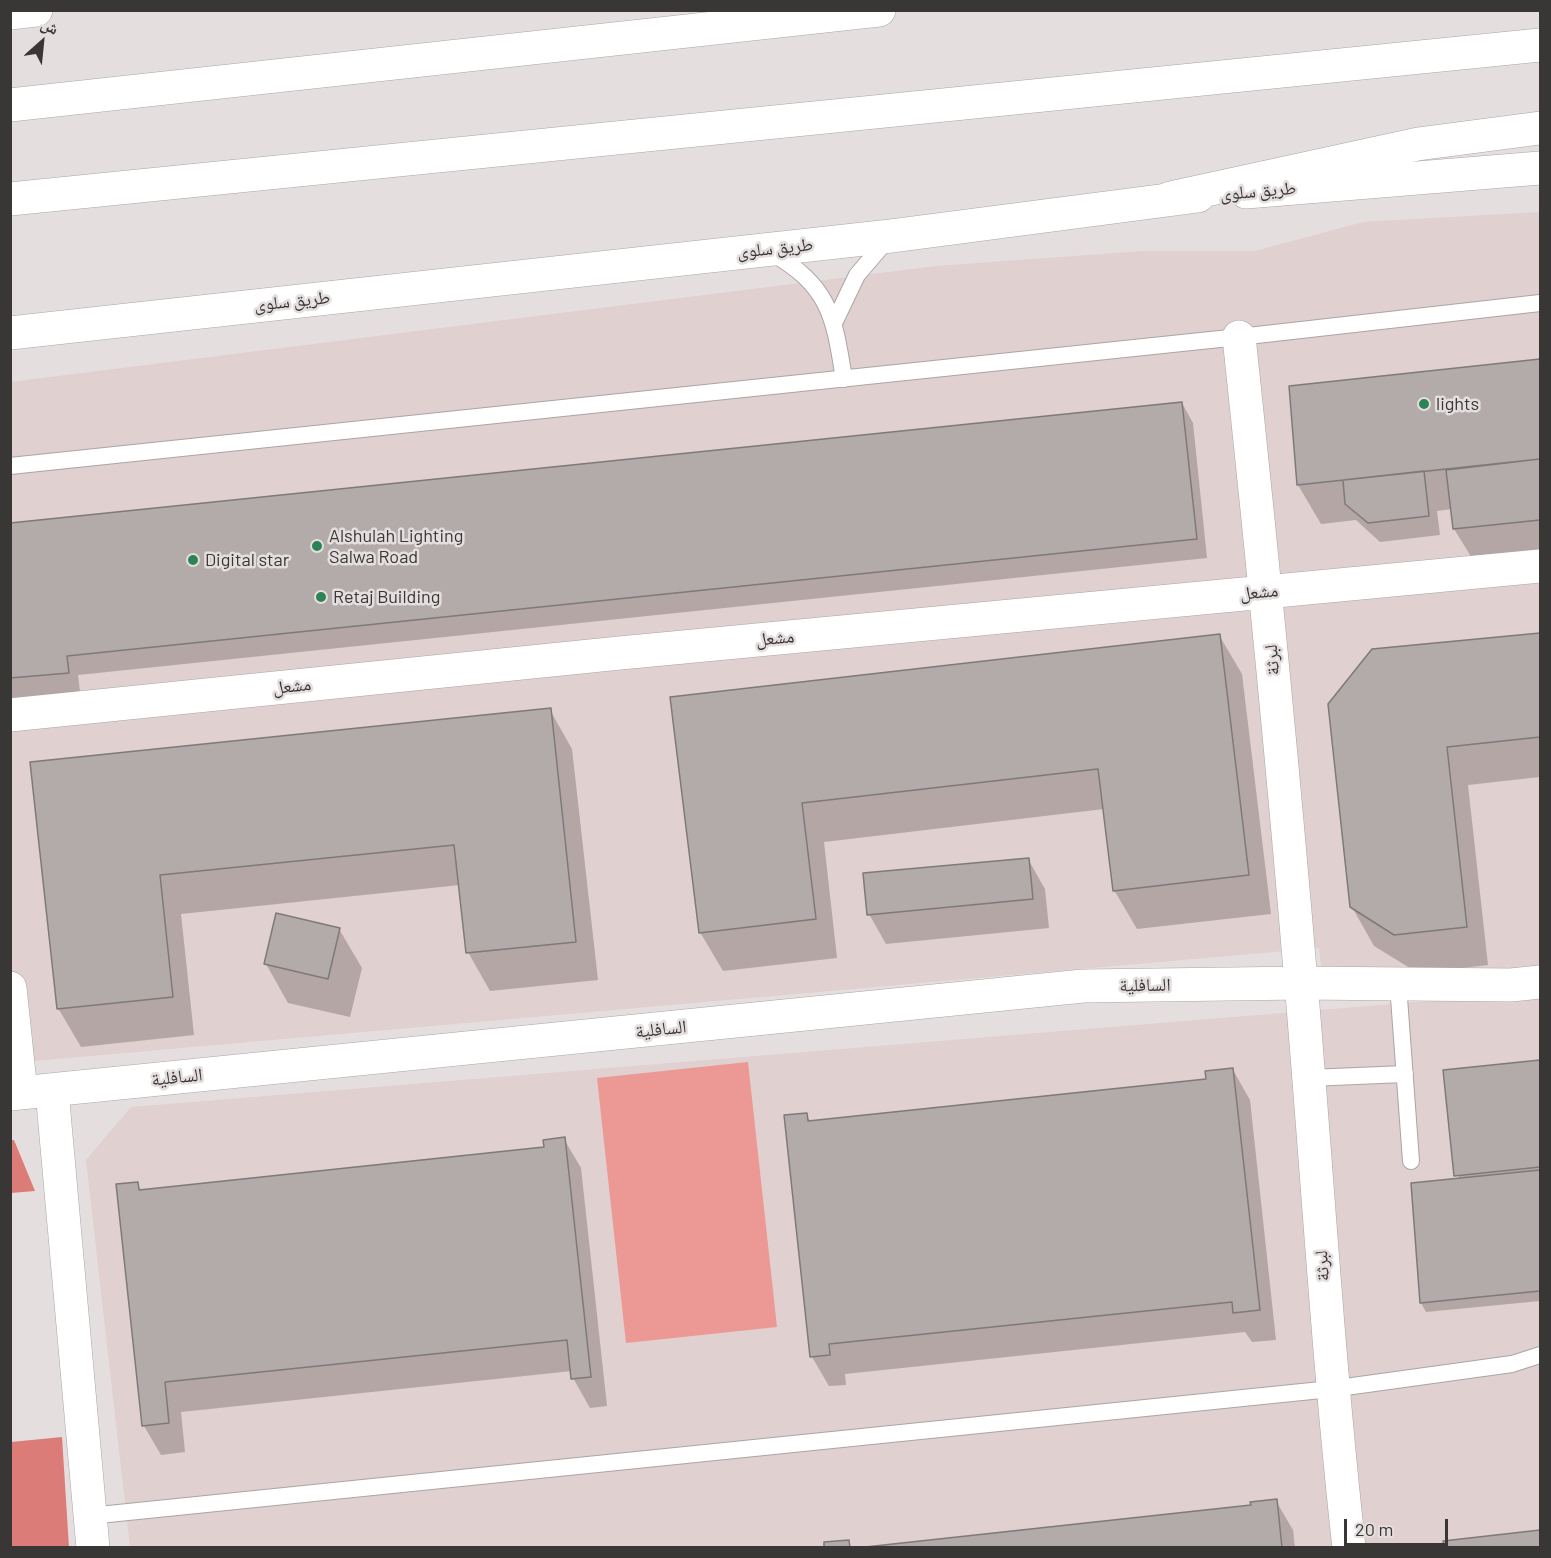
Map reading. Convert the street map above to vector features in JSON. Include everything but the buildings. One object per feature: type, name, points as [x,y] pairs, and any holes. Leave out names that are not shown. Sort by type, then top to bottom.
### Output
[{"type":"main road","points":[[10,13],[36,10]]},
{"type":"main road","points":[[10,105],[879,10]]},
{"type":"main road","points":[[10,199],[1540,45]]},
{"type":"main road","points":[[1170,198],[1418,144],[1540,128]]},
{"type":"main road","name":"طريق سلوى","points":[[16,335],[891,236],[1170,198],[1540,168]]},
{"type":"main road","name":"لبرثة","points":[[1239,337],[1266,592],[1302,983],[1331,1389],[1349,1548]]},
{"type":"main road","name":"مشعل","points":[[10,715],[632,652],[1540,566]]},
{"type":"main road","points":[[1302,983],[1511,985],[1540,982]]},
{"type":"main road","name":"السافلية","points":[[28,1092],[1083,986],[1302,983]]},
{"type":"main road","points":[[10,988],[28,1092],[93,1548]]},
{"type":"lane","points":[[835,321],[857,275],[891,236]]},
{"type":"lane","points":[[765,249],[787,262],[807,278],[823,298],[835,321],[844,379]]},
{"type":"lane","points":[[10,466],[1239,337],[1540,303]]},
{"type":"lane","points":[[1398,984],[1411,1161]]},
{"type":"lane","points":[[1309,1078],[1405,1074]]},
{"type":"lane","points":[[89,1516],[1331,1389],[1512,1364],[1540,1355]]},
{"type":"shaded area","points":[[1540,212],[1540,970],[1324,989],[1319,948],[11,1063],[10,382],[936,266],[1144,251],[1255,251],[1363,222]]},
{"type":"shaded area","points":[[1540,992],[1540,1547],[130,1547],[86,1160],[131,1107]]},
{"type":"shaded area","points":[[748,1062],[777,1327],[626,1343],[597,1078]]},
{"type":"shaded area","points":[[11,1140],[14,1140],[35,1191],[11,1193]]},
{"type":"shaded area","points":[[62,1437],[69,1547],[11,1547],[11,1442]]},
{"type":"place","name":"lights","points":[[1424,404]]},
{"type":"place","name":"Alshulah Lighting Salwa Road","points":[[317,546]]},
{"type":"place","name":"Digital star","points":[[193,560]]},
{"type":"place","name":"Retaj Building","points":[[321,597]]}]
